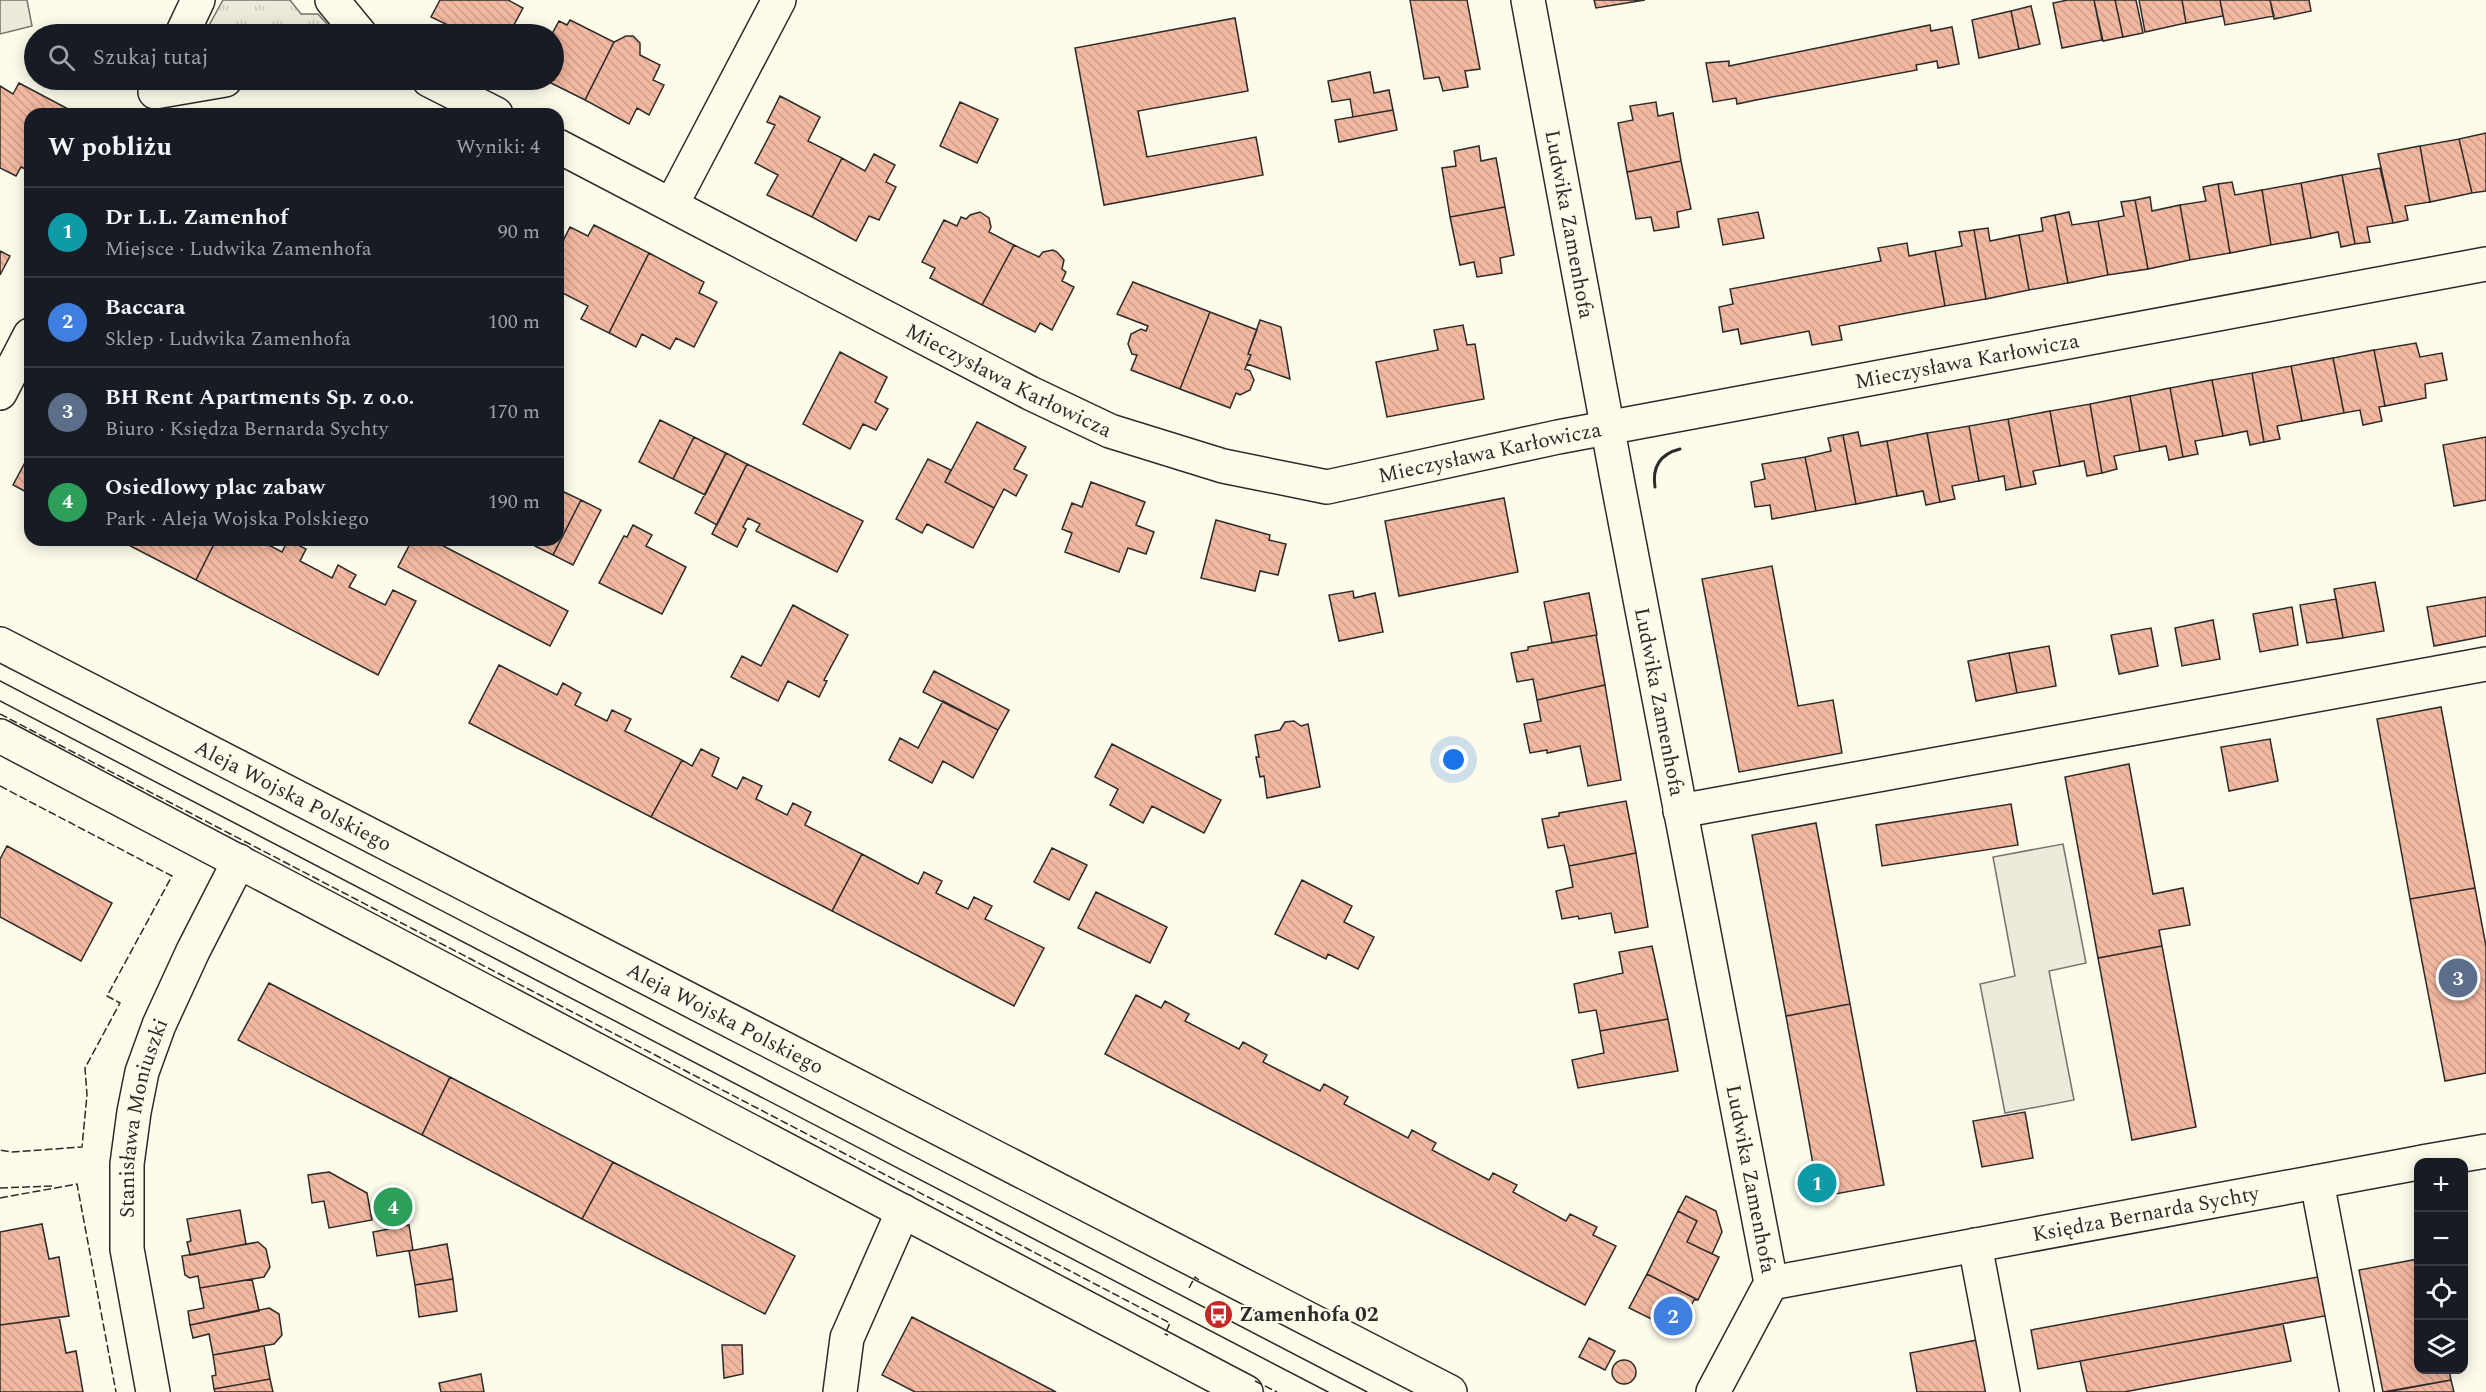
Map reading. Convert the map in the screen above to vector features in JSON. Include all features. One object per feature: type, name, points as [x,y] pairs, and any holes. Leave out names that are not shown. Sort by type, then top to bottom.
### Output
[{"type":"street","points":[[187,24],[198,0]]},
{"type":"street","points":[[332,0],[352,24]]},
{"type":"street","points":[[672,204],[779,0]]},
{"type":"street","name":"Ludwika Zamenhofa","points":[[1528,0],[1771,1283],[1713,1392]]},
{"type":"street","points":[[153,95],[177,90]]},
{"type":"street","points":[[449,90],[484,108]]},
{"type":"street","name":"Mieczysława Karłowicza","points":[[564,149],[1030,393],[1110,431],[1223,466],[1327,487],[1558,437],[2486,264]]},
{"type":"street","points":[[0,393],[24,347]]},
{"type":"street","name":"Aleja Wojska Polskiego","points":[[0,644],[1450,1392]]},
{"type":"street","points":[[1680,811],[2486,664]]},
{"type":"street","points":[[0,736],[1246,1392]]},
{"type":"street","name":"Stanisława Moniuszki","points":[[153,1392],[127,1249],[127,1164],[134,1112],[142,1072],[159,1026],[193,951],[239,861]]},
{"type":"street","name":"Księdza Bernarda Sychty","points":[[2448,1158],[2486,1151]]},
{"type":"street","name":"Księdza Bernarda Sychty","points":[[1771,1283],[2414,1164]]},
{"type":"street","points":[[2317,1182],[2357,1392]]},
{"type":"street","points":[[840,1392],[847,1338],[903,1211]]},
{"type":"street","points":[[1975,1245],[2003,1392]]},
{"type":"green space","points":[[0,0],[27,0],[32,24],[24,24],[24,28],[0,34]]},
{"type":"green space","points":[[223,0],[290,0],[301,14],[318,14],[327,24],[210,24]]},
{"type":"shaded area","points":[[2063,844],[2086,963],[2049,971],[2074,1100],[2005,1113],[1980,984],[2015,976],[1993,857]]},
{"type":"building","points":[[440,0],[508,0],[523,8],[514,24],[446,24],[431,17]]},
{"type":"building","points":[[1410,0],[1467,0],[1480,69],[1465,71],[1468,87],[1443,91],[1439,77],[1424,79]]},
{"type":"building","points":[[1594,0],[1645,0],[1596,8]]},
{"type":"building","points":[[2068,0],[2094,0],[2102,40],[2062,48],[2053,3]]},
{"type":"building","points":[[2094,0],[2115,0],[2123,37],[2103,41]]},
{"type":"building","points":[[2115,0],[2136,0],[2143,33],[2123,37]]},
{"type":"building","points":[[2139,0],[2182,0],[2186,23],[2145,32]]},
{"type":"building","points":[[2182,0],[2220,0],[2223,16],[2186,23]]},
{"type":"building","points":[[2220,0],[2270,0],[2274,16],[2225,25]]},
{"type":"building","points":[[2270,0],[2309,0],[2311,11],[2274,19]]},
{"type":"building","points":[[2031,6],[2040,44],[2019,49],[2011,11]]},
{"type":"building","points":[[2011,11],[2019,49],[1979,58],[1972,20]]},
{"type":"building","points":[[1235,18],[1248,91],[1138,111],[1147,157],[1256,137],[1263,175],[1104,205],[1075,48]]},
{"type":"building","points":[[570,20],[614,42],[585,100],[564,90],[564,24],[557,24],[559,21],[567,25]]},
{"type":"building","points":[[1930,25],[1931,31],[1952,27],[1959,64],[1938,68],[1937,61],[1916,65],[1917,70],[1737,104],[1736,98],[1713,102],[1706,63],[1729,61],[1729,66]]},
{"type":"building","points":[[626,36],[633,36],[640,43],[640,55],[660,65],[653,80],[664,85],[649,115],[637,108],[629,124],[585,100],[614,42]]},
{"type":"building","points":[[1370,72],[1374,93],[1389,90],[1393,110],[1353,117],[1350,99],[1332,102],[1328,81]]},
{"type":"building","points":[[19,83],[24,86],[24,90],[32,90],[66,108],[24,108],[24,168],[21,167],[16,176],[0,168],[0,86],[13,94]]},
{"type":"building","points":[[780,96],[820,117],[808,141],[842,158],[812,217],[767,195],[778,175],[755,163],[775,125],[767,122]]},
{"type":"building","points":[[960,102],[998,119],[977,163],[940,146]]},
{"type":"building","points":[[1656,102],[1658,116],[1673,113],[1681,161],[1627,172],[1618,123],[1633,120],[1630,106]]},
{"type":"building","points":[[1393,110],[1397,130],[1339,142],[1335,120]]},
{"type":"building","points":[[2486,133],[2486,191],[2472,193],[2459,139]]},
{"type":"building","points":[[2459,139],[2472,193],[2430,202],[2420,146]]},
{"type":"building","points":[[1479,146],[1481,161],[1496,158],[1505,207],[1450,217],[1442,168],[1456,166],[1454,151]]},
{"type":"building","points":[[2420,146],[2430,202],[2405,206],[2408,220],[2393,223],[2378,154]]},
{"type":"building","points":[[874,154],[895,165],[886,182],[896,187],[879,220],[869,216],[856,241],[812,217],[842,158],[865,171]]},
{"type":"building","points":[[1681,161],[1691,209],[1677,212],[1679,227],[1654,231],[1651,217],[1636,219],[1627,172]]},
{"type":"building","points":[[2380,168],[2393,223],[2367,227],[2370,242],[2355,244],[2342,175]]},
{"type":"building","points":[[2342,175],[2355,244],[2341,247],[2338,232],[2311,238],[2301,183]]},
{"type":"building","points":[[2232,182],[2235,195],[2262,190],[2271,245],[2230,253],[2218,184]]},
{"type":"building","points":[[2301,183],[2311,238],[2271,245],[2262,190]]},
{"type":"building","points":[[2218,184],[2230,253],[2190,260],[2180,205],[2206,201],[2203,187]]},
{"type":"building","points":[[2150,197],[2152,211],[2180,205],[2190,260],[2148,269],[2135,200]]},
{"type":"building","points":[[2135,200],[2148,269],[2108,275],[2098,221],[2124,216],[2121,202]]},
{"type":"building","points":[[1505,207],[1514,255],[1500,258],[1502,273],[1477,277],[1474,262],[1460,265],[1450,217]]},
{"type":"building","points":[[980,212],[989,218],[991,227],[989,232],[1014,245],[982,305],[930,278],[935,268],[922,262],[944,220],[957,226],[961,217],[966,219]]},
{"type":"building","points":[[1758,212],[1764,238],[1723,245],[1718,219]]},
{"type":"building","points":[[2069,212],[2072,225],[2098,221],[2108,275],[2068,283],[2055,215]]},
{"type":"building","points":[[2055,215],[2068,283],[2029,290],[2019,235],[2043,231],[2041,218]]},
{"type":"building","points":[[594,225],[649,253],[609,333],[581,319],[588,306],[564,294],[564,239],[570,227],[588,236]]},
{"type":"building","points":[[1988,228],[1990,241],[2019,235],[2029,290],[1986,299],[1974,230]]},
{"type":"building","points":[[1974,230],[1986,299],[1945,306],[1935,251],[1962,246],[1959,232]]},
{"type":"building","points":[[1907,243],[1909,256],[1935,251],[1945,306],[1839,326],[1842,340],[1812,345],[1809,331],[1741,344],[1738,329],[1723,332],[1719,307],[1733,304],[1730,289],[1881,261],[1878,248]]},
{"type":"building","points":[[1014,245],[1039,257],[1043,252],[1053,250],[1064,260],[1062,269],[1066,272],[1062,281],[1074,287],[1052,330],[1040,323],[1035,332],[982,305]]},
{"type":"building","points":[[0,251],[10,256],[0,275]]},
{"type":"building","points":[[649,253],[704,282],[699,293],[717,302],[694,347],[676,338],[670,349],[642,334],[636,347],[609,333]]},
{"type":"building","points":[[1133,282],[1210,312],[1180,389],[1131,370],[1137,355],[1132,354],[1128,344],[1131,334],[1141,329],[1146,331],[1148,326],[1117,314]]},
{"type":"building","points":[[1210,312],[1257,330],[1245,369],[1250,371],[1254,380],[1250,390],[1240,395],[1236,393],[1230,408],[1180,389]]},
{"type":"building","points":[[1260,320],[1281,327],[1290,379],[1247,364],[1251,355],[1248,354]]},
{"type":"building","points":[[1463,325],[1467,345],[1475,344],[1484,399],[1387,417],[1376,362],[1438,350],[1434,330]]},
{"type":"building","points":[[2416,343],[2420,357],[2442,353],[2447,380],[2425,384],[2426,398],[2385,406],[2374,350]]},
{"type":"building","points":[[2374,350],[2385,406],[2379,407],[2382,421],[2363,425],[2360,410],[2344,413],[2333,358]]},
{"type":"building","points":[[840,352],[887,377],[875,402],[888,409],[876,430],[863,424],[850,449],[803,424]]},
{"type":"building","points":[[2333,358],[2344,413],[2302,421],[2291,366]]},
{"type":"building","points":[[2291,366],[2302,421],[2277,426],[2280,439],[2264,442],[2252,373]]},
{"type":"building","points":[[2252,373],[2264,442],[2250,445],[2247,431],[2223,436],[2212,380]]},
{"type":"building","points":[[2212,380],[2223,436],[2195,441],[2198,454],[2183,457],[2170,388]]},
{"type":"building","points":[[2170,388],[2183,457],[2169,460],[2166,446],[2140,451],[2130,396]]},
{"type":"building","points":[[2130,396],[2140,451],[2114,456],[2117,469],[2102,473],[2090,404]]},
{"type":"building","points":[[2090,404],[2102,473],[2087,476],[2084,461],[2060,466],[2050,411]]},
{"type":"building","points":[[2050,411],[2060,466],[2033,471],[2036,484],[2021,487],[2008,419]]},
{"type":"building","points":[[2008,419],[2021,487],[2006,490],[2004,476],[1979,481],[1969,426]]},
{"type":"building","points":[[660,420],[694,437],[673,479],[639,462]]},
{"type":"building","points":[[977,422],[1026,447],[1014,469],[1027,475],[1016,496],[1004,489],[994,508],[945,482]]},
{"type":"building","points":[[1969,426],[1979,481],[1952,486],[1955,499],[1940,502],[1927,433]]},
{"type":"building","points":[[1858,432],[1861,446],[1887,441],[1897,496],[1856,504],[1843,435]]},
{"type":"building","points":[[1927,433],[1940,502],[1926,505],[1923,491],[1897,496],[1887,441]]},
{"type":"building","points":[[1843,435],[1856,504],[1816,511],[1805,457],[1831,451],[1828,438]]},
{"type":"building","points":[[694,437],[726,453],[705,495],[673,479]]},
{"type":"building","points":[[2486,437],[2486,500],[2454,506],[2443,445]]},
{"type":"building","points":[[726,453],[747,464],[717,525],[695,513]]},
{"type":"building","points":[[1805,457],[1816,511],[1772,519],[1770,505],[1755,507],[1751,482],[1765,479],[1762,464]]},
{"type":"building","points":[[928,459],[951,470],[945,482],[994,508],[973,548],[927,524],[922,533],[896,519]]},
{"type":"building","points":[[24,464],[24,491],[13,485]]},
{"type":"building","points":[[747,464],[863,521],[837,572],[756,531],[760,524],[748,518],[743,527],[746,529],[737,547],[712,534]]},
{"type":"building","points":[[1091,482],[1145,502],[1136,525],[1154,532],[1146,554],[1128,548],[1119,572],[1065,552],[1072,533],[1062,529],[1072,503],[1082,507]]},
{"type":"building","points":[[564,492],[581,500],[564,533]]},
{"type":"building","points":[[1504,498],[1518,572],[1399,596],[1385,521]]},
{"type":"building","points":[[581,500],[601,510],[573,565],[553,555],[558,546],[564,546],[564,533]]},
{"type":"building","points":[[1216,520],[1270,535],[1269,540],[1286,544],[1278,575],[1260,571],[1255,591],[1201,578]]},
{"type":"building","points":[[633,525],[652,535],[646,546],[686,567],[662,614],[599,583],[624,536],[627,537]]},
{"type":"building","points":[[131,546],[213,546],[196,580]]},
{"type":"building","points":[[213,546],[270,546],[282,552],[285,546],[300,546],[306,549],[300,561],[332,578],[338,565],[356,575],[349,587],[385,605],[393,590],[416,601],[378,675],[196,580]]},
{"type":"building","points":[[409,546],[443,546],[568,611],[550,646],[398,567]]},
{"type":"building","points":[[535,546],[558,546],[553,555]]},
{"type":"building","points":[[1772,566],[1798,706],[1833,700],[1842,753],[1739,772],[1702,579]]},
{"type":"building","points":[[2375,582],[2384,631],[2343,638],[2334,589]]},
{"type":"building","points":[[1353,591],[1354,598],[1375,593],[1383,632],[1339,641],[1329,595]]},
{"type":"building","points":[[1589,593],[1597,635],[1552,643],[1544,602]]},
{"type":"building","points":[[2486,597],[2486,636],[2434,646],[2427,607]]},
{"type":"building","points":[[2336,599],[2343,638],[2307,643],[2300,605]]},
{"type":"building","points":[[793,605],[848,635],[824,680],[827,681],[819,697],[788,681],[778,701],[731,677],[742,656],[761,666]]},
{"type":"building","points":[[2292,607],[2298,645],[2260,652],[2253,614]]},
{"type":"building","points":[[2213,620],[2220,659],[2182,666],[2175,628]]},
{"type":"building","points":[[2151,628],[2158,666],[2119,674],[2111,635]]},
{"type":"building","points":[[1596,635],[1605,685],[1537,700],[1533,679],[1517,682],[1511,653],[1528,650],[1528,647]]},
{"type":"building","points":[[2049,646],[2056,686],[2017,693],[2009,653]]},
{"type":"building","points":[[2009,653],[2017,693],[1976,701],[1968,661]]},
{"type":"building","points":[[499,665],[557,695],[563,683],[581,693],[575,705],[607,721],[612,710],[631,719],[625,731],[682,760],[651,817],[469,723]]},
{"type":"building","points":[[934,671],[1009,710],[998,730],[923,692]]},
{"type":"building","points":[[1605,685],[1621,780],[1588,786],[1580,746],[1547,753],[1547,750],[1530,753],[1524,724],[1541,721],[1537,700]]},
{"type":"building","points":[[943,701],[998,730],[973,778],[943,761],[932,783],[889,760],[900,738],[918,748]]},
{"type":"building","points":[[2441,707],[2475,888],[2410,899],[2377,719]]},
{"type":"building","points":[[1294,721],[1301,726],[1308,724],[1320,787],[1267,798],[1264,776],[1260,777],[1256,757],[1259,757],[1255,735],[1280,730],[1285,722]]},
{"type":"building","points":[[2270,739],[2278,781],[2229,791],[2221,747]]},
{"type":"building","points":[[1112,744],[1221,800],[1204,833],[1152,806],[1143,823],[1110,805],[1118,789],[1095,777]]},
{"type":"building","points":[[701,749],[719,758],[712,776],[737,789],[743,777],[762,786],[756,799],[787,815],[793,803],[811,812],[805,825],[862,854],[832,911],[651,817],[682,760],[692,766]]},
{"type":"building","points":[[2129,764],[2153,894],[2183,888],[2190,925],[2159,930],[2162,946],[2098,958],[2065,777]]},
{"type":"building","points":[[1626,801],[1636,853],[1569,866],[1564,845],[1548,848],[1542,819],[1559,816],[1559,813]]},
{"type":"building","points":[[2011,804],[2018,845],[1882,866],[1876,825]]},
{"type":"building","points":[[1816,823],[1850,1004],[1786,1016],[1752,835]]},
{"type":"building","points":[[7,846],[112,903],[81,961],[0,917],[0,859]]},
{"type":"building","points":[[1052,848],[1087,865],[1069,900],[1034,882]]},
{"type":"building","points":[[1636,853],[1648,927],[1615,933],[1611,913],[1579,919],[1578,916],[1562,919],[1556,891],[1573,887],[1569,866]]},
{"type":"building","points":[[862,854],[918,884],[924,872],[942,881],[936,893],[968,909],[974,897],[992,906],[985,919],[1044,948],[1014,1006],[832,911]]},
{"type":"building","points":[[1302,880],[1352,906],[1344,922],[1374,937],[1358,969],[1328,954],[1326,959],[1275,934]]},
{"type":"building","points":[[2475,888],[2486,946],[2486,1073],[2445,1081],[2410,899]]},
{"type":"building","points":[[1096,892],[1167,927],[1150,963],[1078,928]]},
{"type":"building","points":[[1652,946],[1668,1019],[1600,1031],[1596,1010],[1579,1013],[1574,984],[1623,973],[1619,952]]},
{"type":"building","points":[[2162,946],[2196,1127],[2132,1140],[2098,958]]},
{"type":"building","points":[[269,983],[450,1077],[422,1135],[238,1040]]},
{"type":"building","points":[[1136,995],[1161,1008],[1165,1001],[1189,1014],[1185,1021],[1239,1049],[1243,1042],[1267,1055],[1263,1062],[1320,1091],[1324,1084],[1348,1097],[1344,1104],[1408,1138],[1412,1130],[1436,1143],[1432,1150],[1489,1180],[1493,1173],[1517,1185],[1513,1192],[1566,1221],[1570,1214],[1597,1227],[1593,1235],[1616,1246],[1585,1305],[1105,1054]]},
{"type":"building","points":[[1850,1004],[1884,1185],[1819,1197],[1786,1016]]},
{"type":"building","points":[[1668,1019],[1678,1071],[1578,1088],[1572,1060],[1604,1053],[1600,1031]]},
{"type":"building","points":[[450,1077],[613,1162],[582,1219],[422,1135]]},
{"type":"building","points":[[2025,1112],[2033,1158],[1982,1167],[1973,1121]]},
{"type":"building","points":[[613,1162],[795,1256],[765,1314],[582,1219]]},
{"type":"building","points":[[329,1172],[367,1193],[372,1220],[329,1228],[324,1201],[312,1203],[308,1175]]},
{"type":"building","points":[[1686,1196],[1716,1211],[1722,1232],[1712,1254],[1687,1242],[1697,1221],[1678,1211]]},
{"type":"building","points":[[240,1210],[246,1244],[190,1255],[187,1242],[191,1241],[187,1219]]},
{"type":"building","points":[[1678,1211],[1697,1221],[1687,1242],[1719,1257],[1698,1300],[1647,1274]]},
{"type":"building","points":[[42,1224],[49,1259],[59,1257],[69,1316],[0,1325],[0,1232]]},
{"type":"building","points":[[409,1225],[413,1250],[377,1256],[373,1232]]},
{"type":"building","points":[[258,1242],[266,1249],[270,1267],[264,1277],[200,1288],[198,1276],[190,1278],[185,1275],[182,1256]]},
{"type":"building","points":[[447,1244],[453,1279],[415,1285],[409,1251]]},
{"type":"building","points":[[2414,1260],[2414,1374],[2450,1374],[2451,1380],[2383,1392],[2359,1270]]},
{"type":"building","points":[[1647,1274],[1698,1300],[1694,1300],[1678,1331],[1680,1333],[1629,1308]]},
{"type":"building","points":[[2323,1276],[2330,1315],[2038,1369],[2031,1330]]},
{"type":"building","points":[[252,1279],[259,1311],[190,1325],[188,1311],[204,1308],[200,1288]]},
{"type":"building","points":[[453,1279],[457,1311],[419,1317],[415,1285]]},
{"type":"building","points":[[269,1308],[279,1314],[282,1335],[274,1344],[213,1355],[209,1334],[193,1338],[190,1325]]},
{"type":"building","points":[[59,1317],[66,1353],[76,1351],[83,1392],[0,1392],[0,1325]]},
{"type":"building","points":[[912,1317],[1056,1392],[915,1392],[882,1375]]},
{"type":"building","points":[[2283,1324],[2291,1361],[2124,1392],[2087,1392],[2080,1361]]},
{"type":"building","points":[[1589,1338],[1615,1351],[1605,1370],[1579,1357]]},
{"type":"building","points":[[1977,1340],[1987,1392],[1917,1392],[1910,1353]]},
{"type":"building","points":[[722,1345],[742,1345],[743,1374],[724,1378]]},
{"type":"building","points":[[264,1346],[270,1379],[214,1389],[212,1376],[216,1375],[213,1355]]},
{"type":"building","points":[[1624,1360],[1633,1363],[1636,1372],[1633,1381],[1624,1384],[1615,1381],[1612,1372],[1615,1363]]},
{"type":"building","points":[[481,1374],[484,1392],[441,1392],[439,1383]]},
{"type":"building","points":[[270,1379],[273,1392],[215,1392],[214,1389]]},
{"type":"building","points":[[2451,1380],[2454,1392],[2387,1392]]},
{"type":"tram line","points":[[0,681],[1367,1392]]},
{"type":"tram line","points":[[0,701],[1328,1392]]},
{"type":"fence","points":[[0,714],[1170,1323],[1165,1334],[1168,1335]]},
{"type":"fence","points":[[0,786],[172,876],[107,996],[120,1003],[85,1068],[87,1095],[82,1147],[12,1152],[0,1150]]},
{"type":"fence","points":[[0,1198],[77,1184],[116,1392]]},
{"type":"fence","points":[[0,1188],[53,1186]]},
{"type":"fence","points":[[1189,1288],[1195,1277],[1199,1280]]},
{"type":"fence","points":[[1255,1381],[1277,1392]]},
{"type":"wall","points":[[1655,487],[1655,473],[1659,462],[1667,454],[1680,449]]},
{"type":"place","name":"BH Rent Apartments Sp. z o.o.","points":[[2458,978]]},
{"type":"place","name":"Dr L.L. Zamenhof","points":[[1817,1183]]},
{"type":"place","name":"Osiedlowy plac zabaw","points":[[393,1207]]},
{"type":"place","name":"Zamenhofa 02","points":[[1218,1314]]},
{"type":"place","name":"Baccara","points":[[1673,1316]]}]
